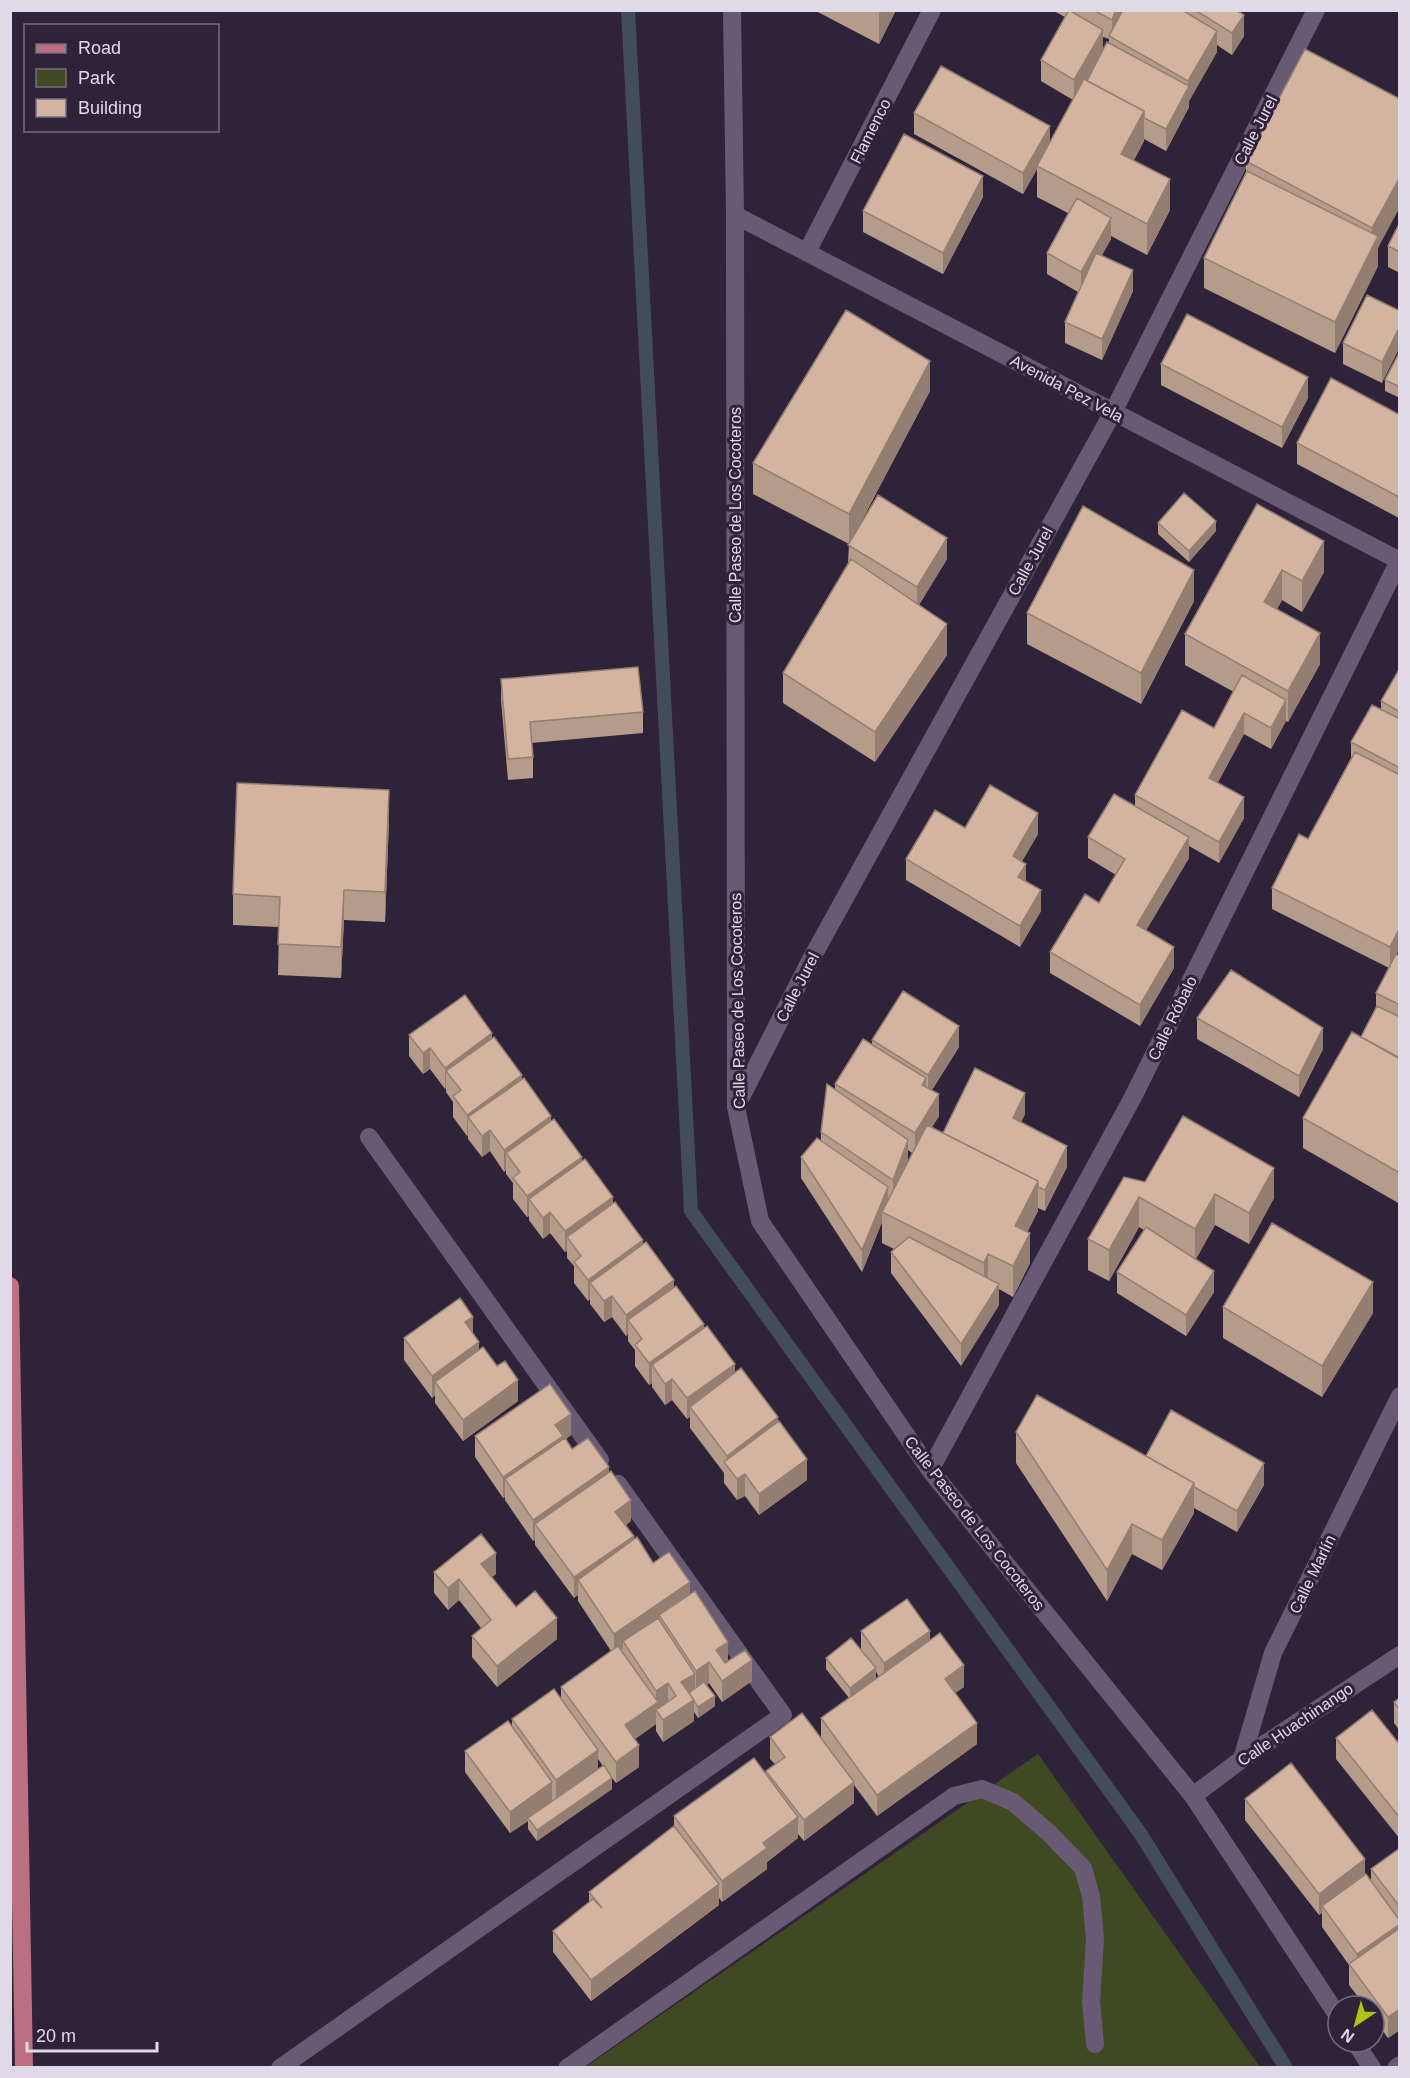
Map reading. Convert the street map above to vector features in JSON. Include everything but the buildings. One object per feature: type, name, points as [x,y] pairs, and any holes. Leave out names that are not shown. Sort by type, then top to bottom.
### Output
[{"type":"main road","points":[[10,1286],[24,2067]]},
{"type":"street","name":"Calle Paseo de Los Cocoteros","points":[[732,10],[735,215],[736,1107],[760,1221],[930,1470],[1193,1796],[1326,1998]]},
{"type":"street","name":"Flamenco","points":[[807,252],[932,10]]},
{"type":"street","name":"Calle Jurel","points":[[736,1107],[809,963],[1113,412],[1316,10]]},
{"type":"street","name":"Avenida Pez Vela","points":[[735,215],[1399,561]]},
{"type":"street","name":"Calle Róbalo","points":[[930,1470],[1132,1097],[1399,561]]},
{"type":"street","points":[[280,2067],[783,1715],[369,1137]]},
{"type":"street","name":"Calle Marlín","points":[[1242,1759],[1274,1653],[1400,1396]]},
{"type":"street","name":"Calle Huachinango","points":[[1193,1796],[1242,1759],[1400,1655]]},
{"type":"street","points":[[567,2067],[954,1796],[981,1789],[1013,1802],[1048,1832],[1083,1868],[1091,1896],[1095,1939],[1091,2001],[1095,2044]]},
{"type":"street","points":[[1363,2054],[1372,2067]]},
{"type":"street","points":[[1396,2067],[1400,2065]]},
{"type":"green space","points":[[1038,1754],[1260,2067],[584,2068]]},
{"type":"waterway","points":[[628,10],[691,1211],[1140,1833],[1286,2068]]}]
